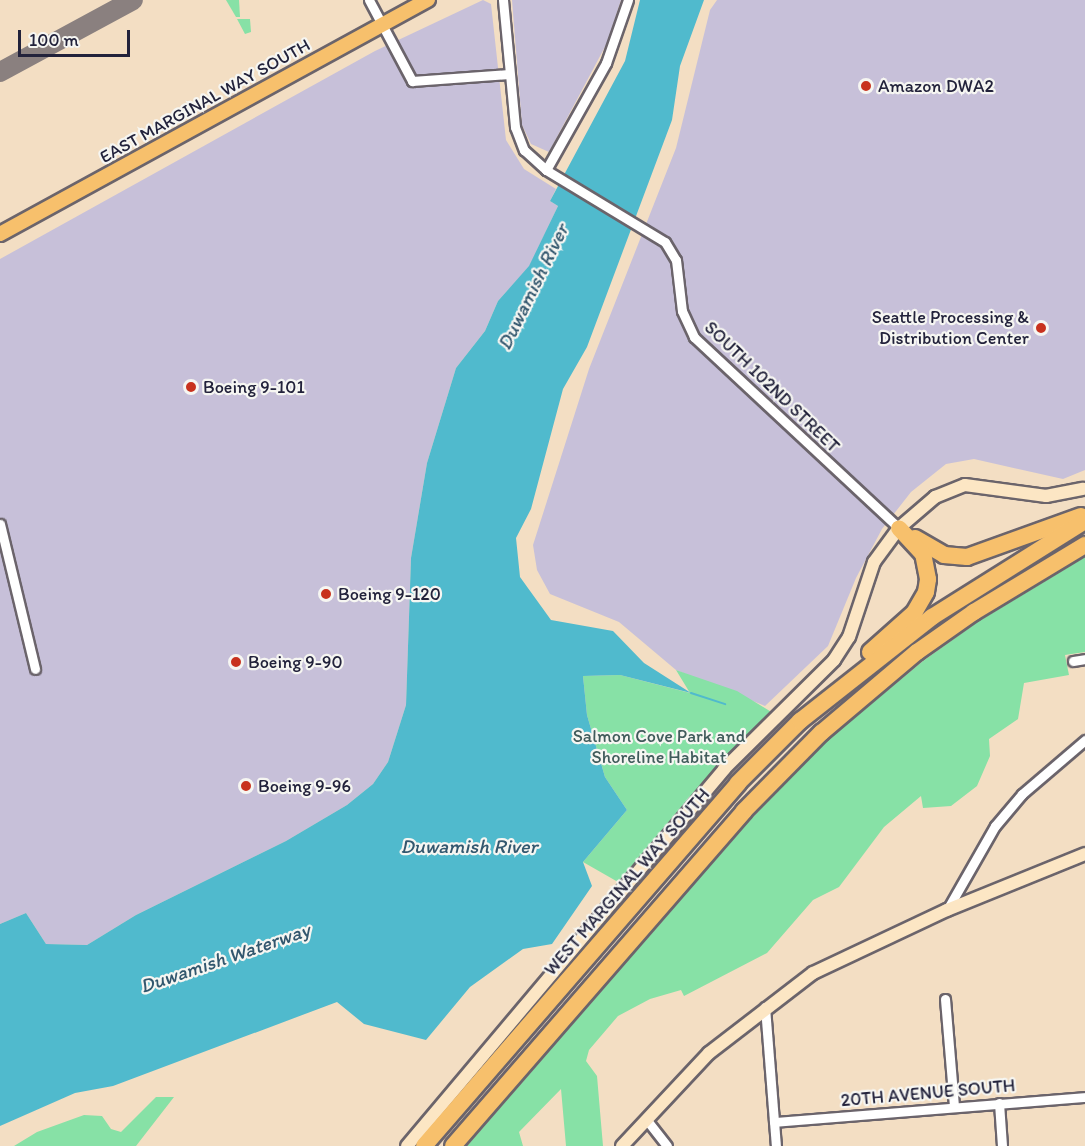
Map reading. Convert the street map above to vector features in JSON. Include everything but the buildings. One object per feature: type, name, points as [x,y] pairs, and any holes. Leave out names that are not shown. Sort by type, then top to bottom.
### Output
[{"type":"highway","points":[[899,528],[944,555],[967,557],[1085,514]]},
{"type":"highway","name":"WEST MARGINAL WAY SOUTH","points":[[424,1146],[738,783],[800,721],[932,617],[1085,521]]},
{"type":"highway","points":[[800,721],[922,602],[928,579],[923,554],[899,528]]},
{"type":"highway","points":[[453,1146],[744,811],[821,733],[917,652],[974,612],[1085,544]]},
{"type":"main road","name":"EAST MARGINAL WAY SOUTH","points":[[0,234],[428,0]]},
{"type":"street","points":[[369,0],[412,81],[509,74]]},
{"type":"street","name":"SOUTH 102ND STREET","points":[[503,0],[516,135],[524,150],[546,170],[665,242],[676,260],[682,311],[695,339],[899,528]]},
{"type":"street","points":[[546,170],[606,63],[628,0]]},
{"type":"street","points":[[407,1146],[724,768],[842,650],[874,562],[899,528],[934,497],[964,485],[1046,496],[1084,489]]},
{"type":"street","points":[[0,524],[35,669]]},
{"type":"street","points":[[1073,661],[1085,658]]},
{"type":"street","points":[[947,910],[957,886],[995,826],[1022,794],[1085,740]]},
{"type":"street","points":[[622,1146],[709,1053],[765,1007],[834,960],[947,910],[1085,854]]},
{"type":"street","points":[[945,999],[954,1107]]},
{"type":"street","points":[[765,1007],[776,1146]]},
{"type":"street","name":"20TH AVENUE SOUTH","points":[[774,1122],[1085,1097]]},
{"type":"street","points":[[999,1103],[1002,1146]]},
{"type":"street","points":[[646,1119],[667,1146]]},
{"type":"shaded area","points":[[483,0],[491,4],[506,140],[524,169],[556,189],[550,201],[558,206],[529,267],[498,301],[485,331],[456,368],[427,463],[411,558],[406,705],[388,762],[373,784],[347,805],[286,841],[136,915],[87,945],[46,944],[26,913],[0,924],[0,259],[375,51]]},
{"type":"shaded area","points":[[512,0],[621,0],[607,43],[549,152],[531,144],[522,125]]},
{"type":"shaded area","points":[[717,0],[1085,0],[1085,470],[1063,479],[974,459],[946,464],[911,492],[882,529],[856,578],[828,646],[765,706],[676,670],[619,622],[550,594],[537,570],[533,545],[589,369],[676,148],[710,10]]},
{"type":"green space","points":[[226,0],[239,0],[240,17],[236,17]]},
{"type":"green space","points":[[237,19],[250,19],[251,32],[245,34]]},
{"type":"green space","points":[[1085,557],[1085,652],[1065,655],[1069,675],[1024,683],[1018,719],[989,739],[990,756],[977,786],[951,806],[923,808],[921,796],[884,827],[839,887],[813,900],[767,953],[684,996],[681,990],[650,999],[618,1016],[589,1050],[586,1061],[597,1076],[603,1146],[566,1146],[561,1089],[519,1132],[523,1146],[467,1146],[752,818],[828,740],[923,661],[979,621]]},
{"type":"green space","name":"Salmon Cove Park and Shoreline Habitat","points":[[676,670],[737,691],[773,713],[618,882],[583,862],[627,810],[605,777],[587,715],[583,676],[620,675],[690,693]]},
{"type":"green space","points":[[156,1097],[174,1097],[136,1146],[14,1146],[37,1132],[84,1115],[102,1116],[111,1129],[121,1132]]},
{"type":"water","name":"Duwamish River","points":[[640,0],[704,0],[680,66],[672,120],[587,347],[563,389],[531,509],[516,538],[520,577],[551,620],[613,631],[644,663],[691,693],[620,675],[583,676],[587,715],[605,777],[627,810],[583,862],[592,886],[552,944],[523,949],[470,987],[426,1040],[364,1024],[337,1002],[113,1086],[75,1093],[0,1126],[0,924],[26,913],[46,944],[87,945],[136,915],[286,841],[347,805],[373,784],[388,762],[406,705],[411,558],[427,463],[456,368],[485,331],[498,301],[529,266],[558,206],[550,201],[625,61]]},
{"type":"waterway","points":[[691,693],[725,704]]},
{"type":"taxiway","points":[[0,72],[133,0]]},
{"type":"place","name":"Amazon DWA2","points":[[866,86]]},
{"type":"place","name":"Seattle Processing & Distribution Center","points":[[1041,328]]},
{"type":"place","name":"Boeing 9-101","points":[[191,387]]},
{"type":"place","name":"Boeing 9-120","points":[[326,594]]},
{"type":"place","name":"Boeing 9-90","points":[[236,662]]},
{"type":"place","name":"Boeing 9-96","points":[[246,786]]},
{"type":"water label","name":"Duwamish Waterway","points":[[225,958]]}]
